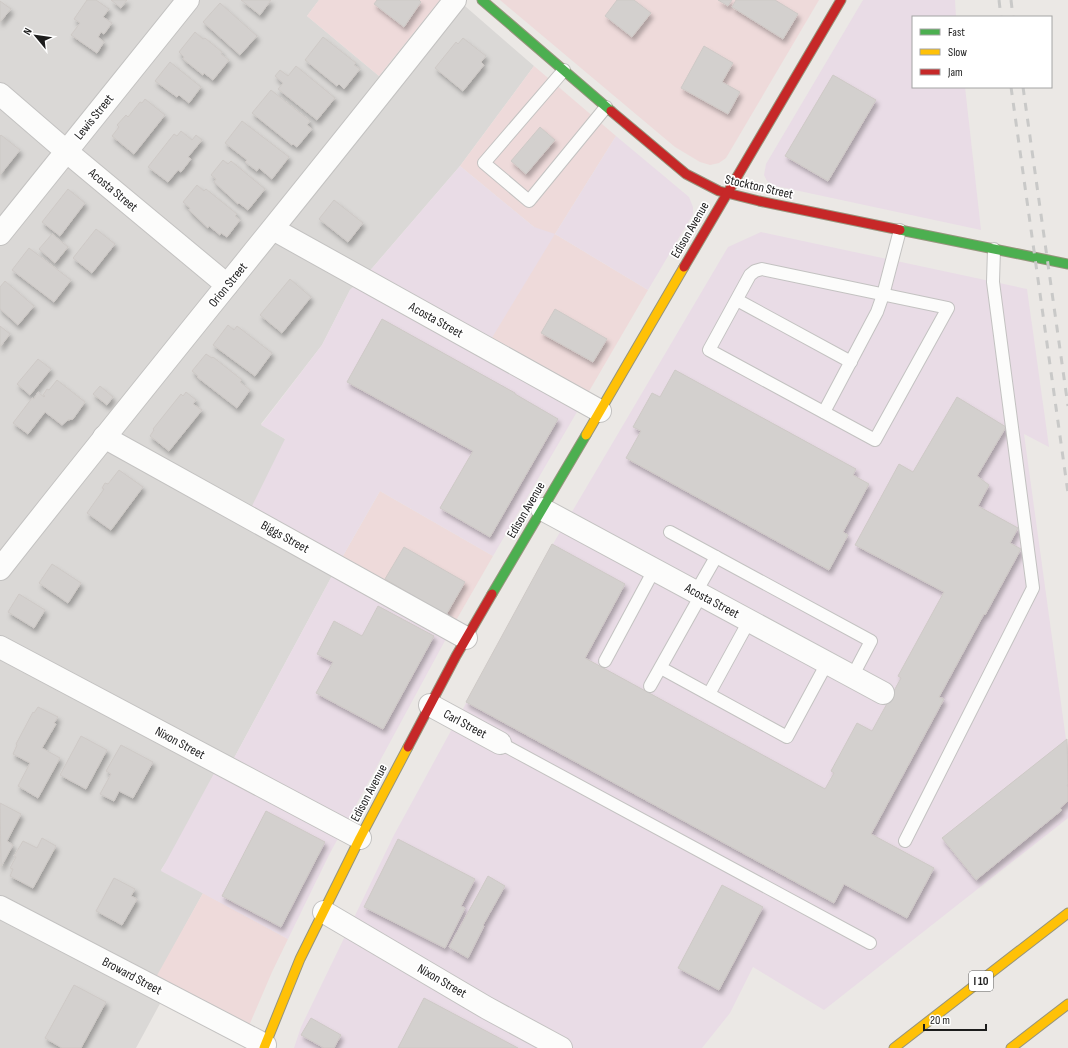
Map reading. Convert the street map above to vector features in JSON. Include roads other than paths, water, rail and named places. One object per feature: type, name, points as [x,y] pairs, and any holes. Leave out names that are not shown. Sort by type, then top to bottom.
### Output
[{"type":"main road","name":"Stockton Street","points":[[482,0],[663,156],[686,174],[726,194],[1068,264]]},
{"type":"main road","name":"Edison Avenue","points":[[264,1046],[300,959],[360,838],[466,638],[841,0]]},
{"type":"main road","name":"I 10","points":[[894,1048],[1068,913]]},
{"type":"main road","points":[[1011,1048],[1068,1004]]},
{"type":"street","name":"Lewis Street","points":[[0,234],[188,0]]},
{"type":"street","name":"Orion Street","points":[[0,569],[104,437],[456,0]]},
{"type":"street","name":"Acosta Street","points":[[0,94],[227,285]]},
{"type":"street","name":"Acosta Street","points":[[273,229],[600,411]]},
{"type":"street","name":"Biggs Street","points":[[104,437],[466,638]]},
{"type":"street","name":"Acosta Street","points":[[542,509],[883,693]]},
{"type":"street","name":"Nixon Street","points":[[0,648],[360,838]]},
{"type":"street","name":"Carl Street","points":[[430,706],[500,744]]},
{"type":"street","name":"Broward Street","points":[[0,907],[264,1046]]},
{"type":"street","name":"Nixon Street","points":[[324,912],[488,1008],[561,1048]]},
{"type":"lane","points":[[564,70],[484,163],[529,201],[606,107]]},
{"type":"lane","points":[[824,412],[877,312],[900,230]]},
{"type":"lane","points":[[906,841],[1033,588],[993,282],[994,249]]},
{"type":"lane","points":[[762,269],[948,308],[876,440],[709,350],[737,300],[750,275],[755,271],[762,269]]},
{"type":"lane","points":[[737,300],[851,362]]},
{"type":"lane","points":[[670,532],[871,641],[852,677]]},
{"type":"lane","points":[[650,686],[661,668],[699,594],[716,556]]},
{"type":"lane","points":[[605,661],[654,570]]},
{"type":"lane","points":[[709,694],[749,621]]},
{"type":"lane","points":[[661,668],[787,737],[827,663]]},
{"type":"lane","points":[[500,744],[870,943]]},
{"type":"railway","points":[[999,0],[1001,16]]},
{"type":"railway","points":[[1011,0],[1013,16]]},
{"type":"railway","points":[[1011,88],[1068,493]]},
{"type":"railway","points":[[1023,88],[1068,406]]}]
